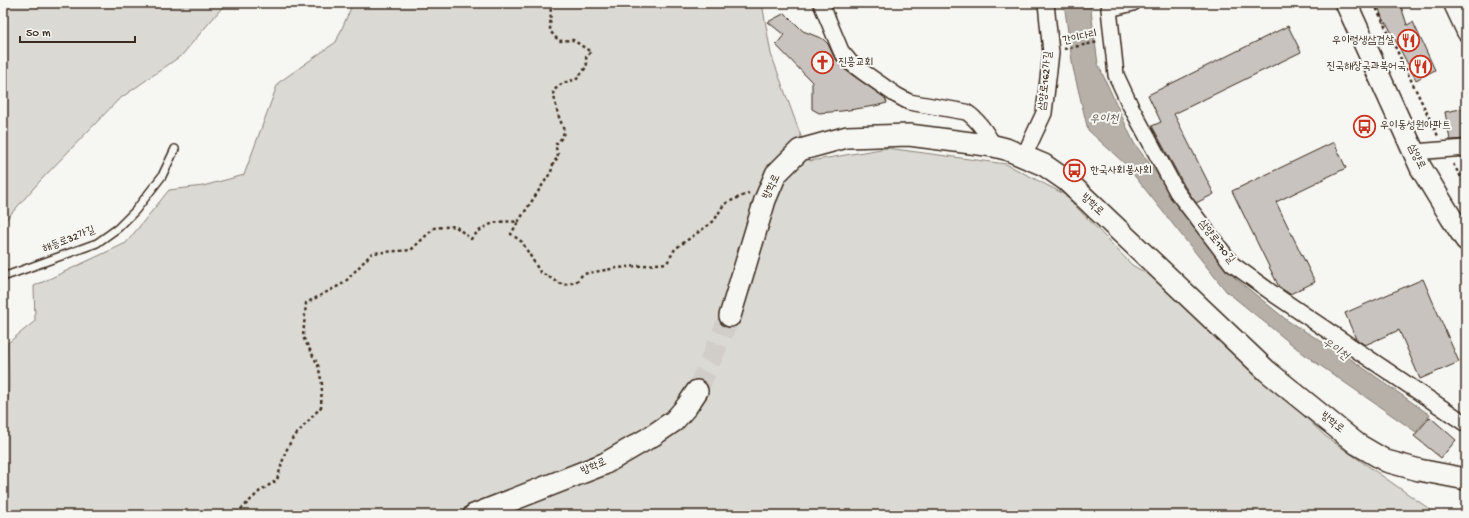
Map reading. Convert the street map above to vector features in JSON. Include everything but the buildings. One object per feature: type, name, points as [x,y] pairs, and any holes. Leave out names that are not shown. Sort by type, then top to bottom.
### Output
[{"type":"main road","name":"삼양로","points":[[1346,3],[1421,168],[1466,240]]},
{"type":"main road","name":"방학로","points":[[730,316],[765,200],[776,174],[800,150],[847,137],[909,135],[994,146],[1024,156],[1044,165],[1067,181],[1267,371],[1357,444],[1386,461],[1419,470],[1466,479]]},
{"type":"main road","name":"방학로","points":[[474,515],[604,464],[652,436],[674,421],[697,391]]},
{"type":"street","points":[[821,3],[841,51],[851,63],[896,95],[909,102],[966,112],[986,133],[994,146]]},
{"type":"street","name":"삼양로162가길","points":[[1024,156],[1044,112],[1051,52],[1046,3]]},
{"type":"street","name":"삼양로170길","points":[[1133,3],[1109,6],[1116,75],[1130,105],[1178,192],[1232,264],[1275,295],[1466,424]]},
{"type":"street","points":[[1451,3],[1465,33]]},
{"type":"street","points":[[1414,152],[1466,148]]},
{"type":"lane","name":"해등로32가길","points":[[3,278],[97,243],[118,228],[135,211],[162,176],[175,149]]},
{"type":"path","points":[[551,3],[550,31],[559,41],[573,40],[591,52],[586,57],[587,66],[576,80],[567,81],[558,86],[553,92],[558,115],[564,127],[562,138],[555,146],[558,154],[557,159],[554,161],[551,172],[511,234],[522,242],[540,272],[563,285],[576,282],[583,274],[617,268],[667,263],[675,249],[714,221],[724,204],[753,190]]},
{"type":"path","points":[[1374,3],[1445,149],[1466,185]]},
{"type":"path","name":"간이다리","points":[[1051,52],[1112,39]]},
{"type":"path","points":[[224,515],[238,512],[260,491],[277,480],[285,453],[292,439],[321,407],[322,384],[318,365],[303,337],[306,303],[344,283],[372,253],[411,250],[434,228],[455,226],[471,239],[477,232],[487,226],[503,221],[518,222]]},
{"type":"shaded area","points":[[3,3],[226,3],[182,55],[118,100],[40,181],[3,223]]},
{"type":"shaded area","points":[[353,3],[762,3],[771,54],[810,161],[887,148],[1006,164],[1064,194],[1132,265],[1172,288],[1325,436],[1438,515],[3,515],[3,424],[9,394],[8,343],[35,321],[34,286],[126,243],[169,190],[203,186],[244,175],[278,83],[336,42]]},
{"type":"water","name":"우이천","points":[[1064,3],[1090,3],[1098,64],[1134,143],[1235,278],[1288,321],[1352,360],[1430,415],[1416,432],[1305,355],[1226,291],[1125,164],[1088,130],[1073,68]]},
{"type":"tunnel","points":[[697,391],[730,316]]},
{"type":"place","name":"우이령생삼겹살","points":[[1409,41]]},
{"type":"place","name":"진흥교회","points":[[822,63]]},
{"type":"place","name":"진국해장국과북어국","points":[[1421,67]]},
{"type":"place","name":"우이동성원아파트","points":[[1365,126]]},
{"type":"place","name":"한국사회봉사회","points":[[1074,171]]}]
